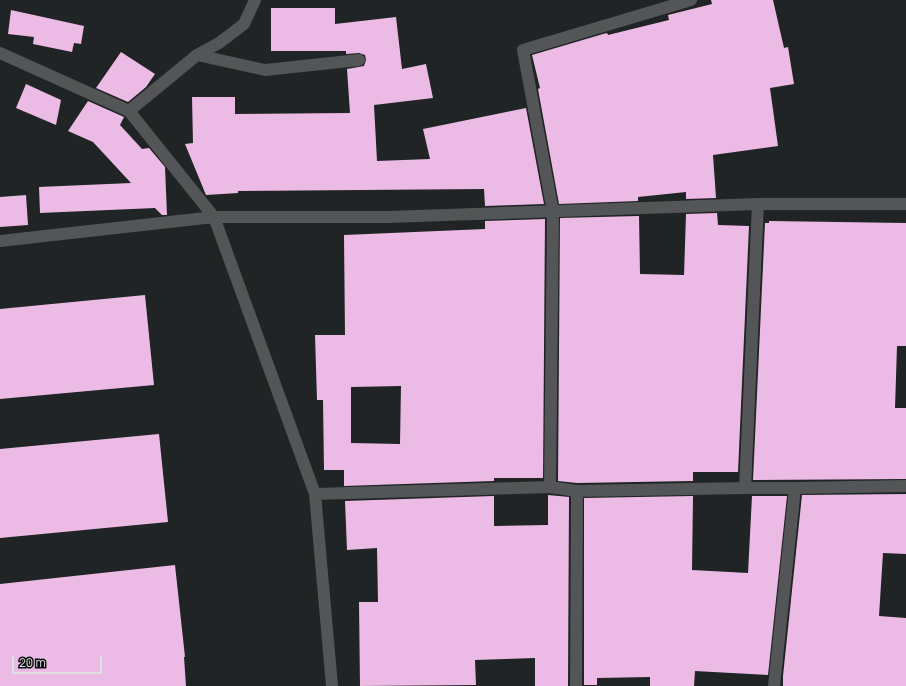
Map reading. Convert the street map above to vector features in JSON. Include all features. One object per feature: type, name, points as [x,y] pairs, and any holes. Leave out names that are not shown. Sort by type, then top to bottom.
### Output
[{"type":"street","points":[[129,111],[197,55],[219,44],[244,24],[255,0]]},
{"type":"street","points":[[550,487],[553,212],[523,50],[691,0]]},
{"type":"street","points":[[0,53],[129,111],[214,217],[315,494],[332,686]]},
{"type":"street","points":[[197,55],[265,70],[359,60]]},
{"type":"street","points":[[745,488],[758,204]]},
{"type":"street","points":[[0,241],[214,217],[389,217],[758,204],[906,204]]},
{"type":"street","points":[[315,494],[550,487],[577,491],[906,486]]},
{"type":"street","points":[[774,686],[795,488]]},
{"type":"street","points":[[576,686],[577,491]]},
{"type":"building","points":[[711,0],[773,0],[784,48],[788,47],[794,84],[770,88],[778,146],[713,155],[716,198],[686,199],[686,192],[638,197],[638,201],[559,204],[538,89],[540,88],[532,55],[603,34],[607,33],[608,35],[669,20],[668,15],[712,4]]},
{"type":"building","points":[[271,8],[335,8],[335,24],[396,17],[402,69],[426,64],[433,98],[374,105],[377,161],[430,159],[423,129],[526,108],[544,204],[485,206],[484,189],[238,191],[238,193],[206,195],[185,144],[193,143],[192,97],[235,97],[235,114],[350,113],[347,69],[364,66],[366,60],[365,55],[359,53],[346,54],[346,51],[271,51]]},
{"type":"building","points":[[11,10],[84,26],[81,44],[74,43],[72,52],[33,44],[34,37],[8,34]]},
{"type":"building","points":[[121,52],[155,74],[146,87],[128,102],[96,88]]},
{"type":"building","points":[[26,84],[61,100],[56,125],[16,108]]},
{"type":"building","points":[[88,101],[124,117],[120,125],[142,149],[149,148],[165,167],[167,215],[162,215],[155,208],[40,213],[39,187],[131,183],[93,142],[68,131]]},
{"type":"building","points":[[26,195],[28,225],[0,227],[0,197]]},
{"type":"building","points":[[717,213],[718,225],[749,226],[738,472],[693,472],[693,481],[577,483],[558,481],[560,218],[639,216],[640,274],[684,275],[686,214]]},
{"type":"building","points":[[545,219],[543,478],[494,478],[494,481],[344,486],[344,470],[324,470],[323,400],[317,400],[315,335],[345,335],[344,235],[485,229],[485,221]],"holes":[[[401,386],[400,444],[351,443],[351,387]]]},
{"type":"building","points":[[769,221],[906,223],[906,346],[897,346],[895,408],[906,408],[906,479],[753,480],[765,223],[769,223]]},
{"type":"building","points":[[145,295],[154,385],[0,399],[0,309]]},
{"type":"building","points":[[159,434],[168,522],[0,538],[0,449]]},
{"type":"building","points":[[906,494],[906,554],[883,553],[879,616],[906,618],[906,686],[783,686],[802,495]]},
{"type":"building","points":[[548,495],[569,497],[568,686],[535,686],[535,658],[475,660],[476,685],[360,686],[359,602],[378,602],[377,548],[347,550],[345,501],[494,496],[494,526],[548,525]]},
{"type":"building","points":[[693,496],[692,570],[748,573],[752,496],[787,496],[768,675],[695,671],[694,686],[650,686],[650,677],[597,678],[597,685],[584,685],[584,498]]},
{"type":"building","points":[[175,565],[185,657],[186,686],[0,686],[0,584]]}]
